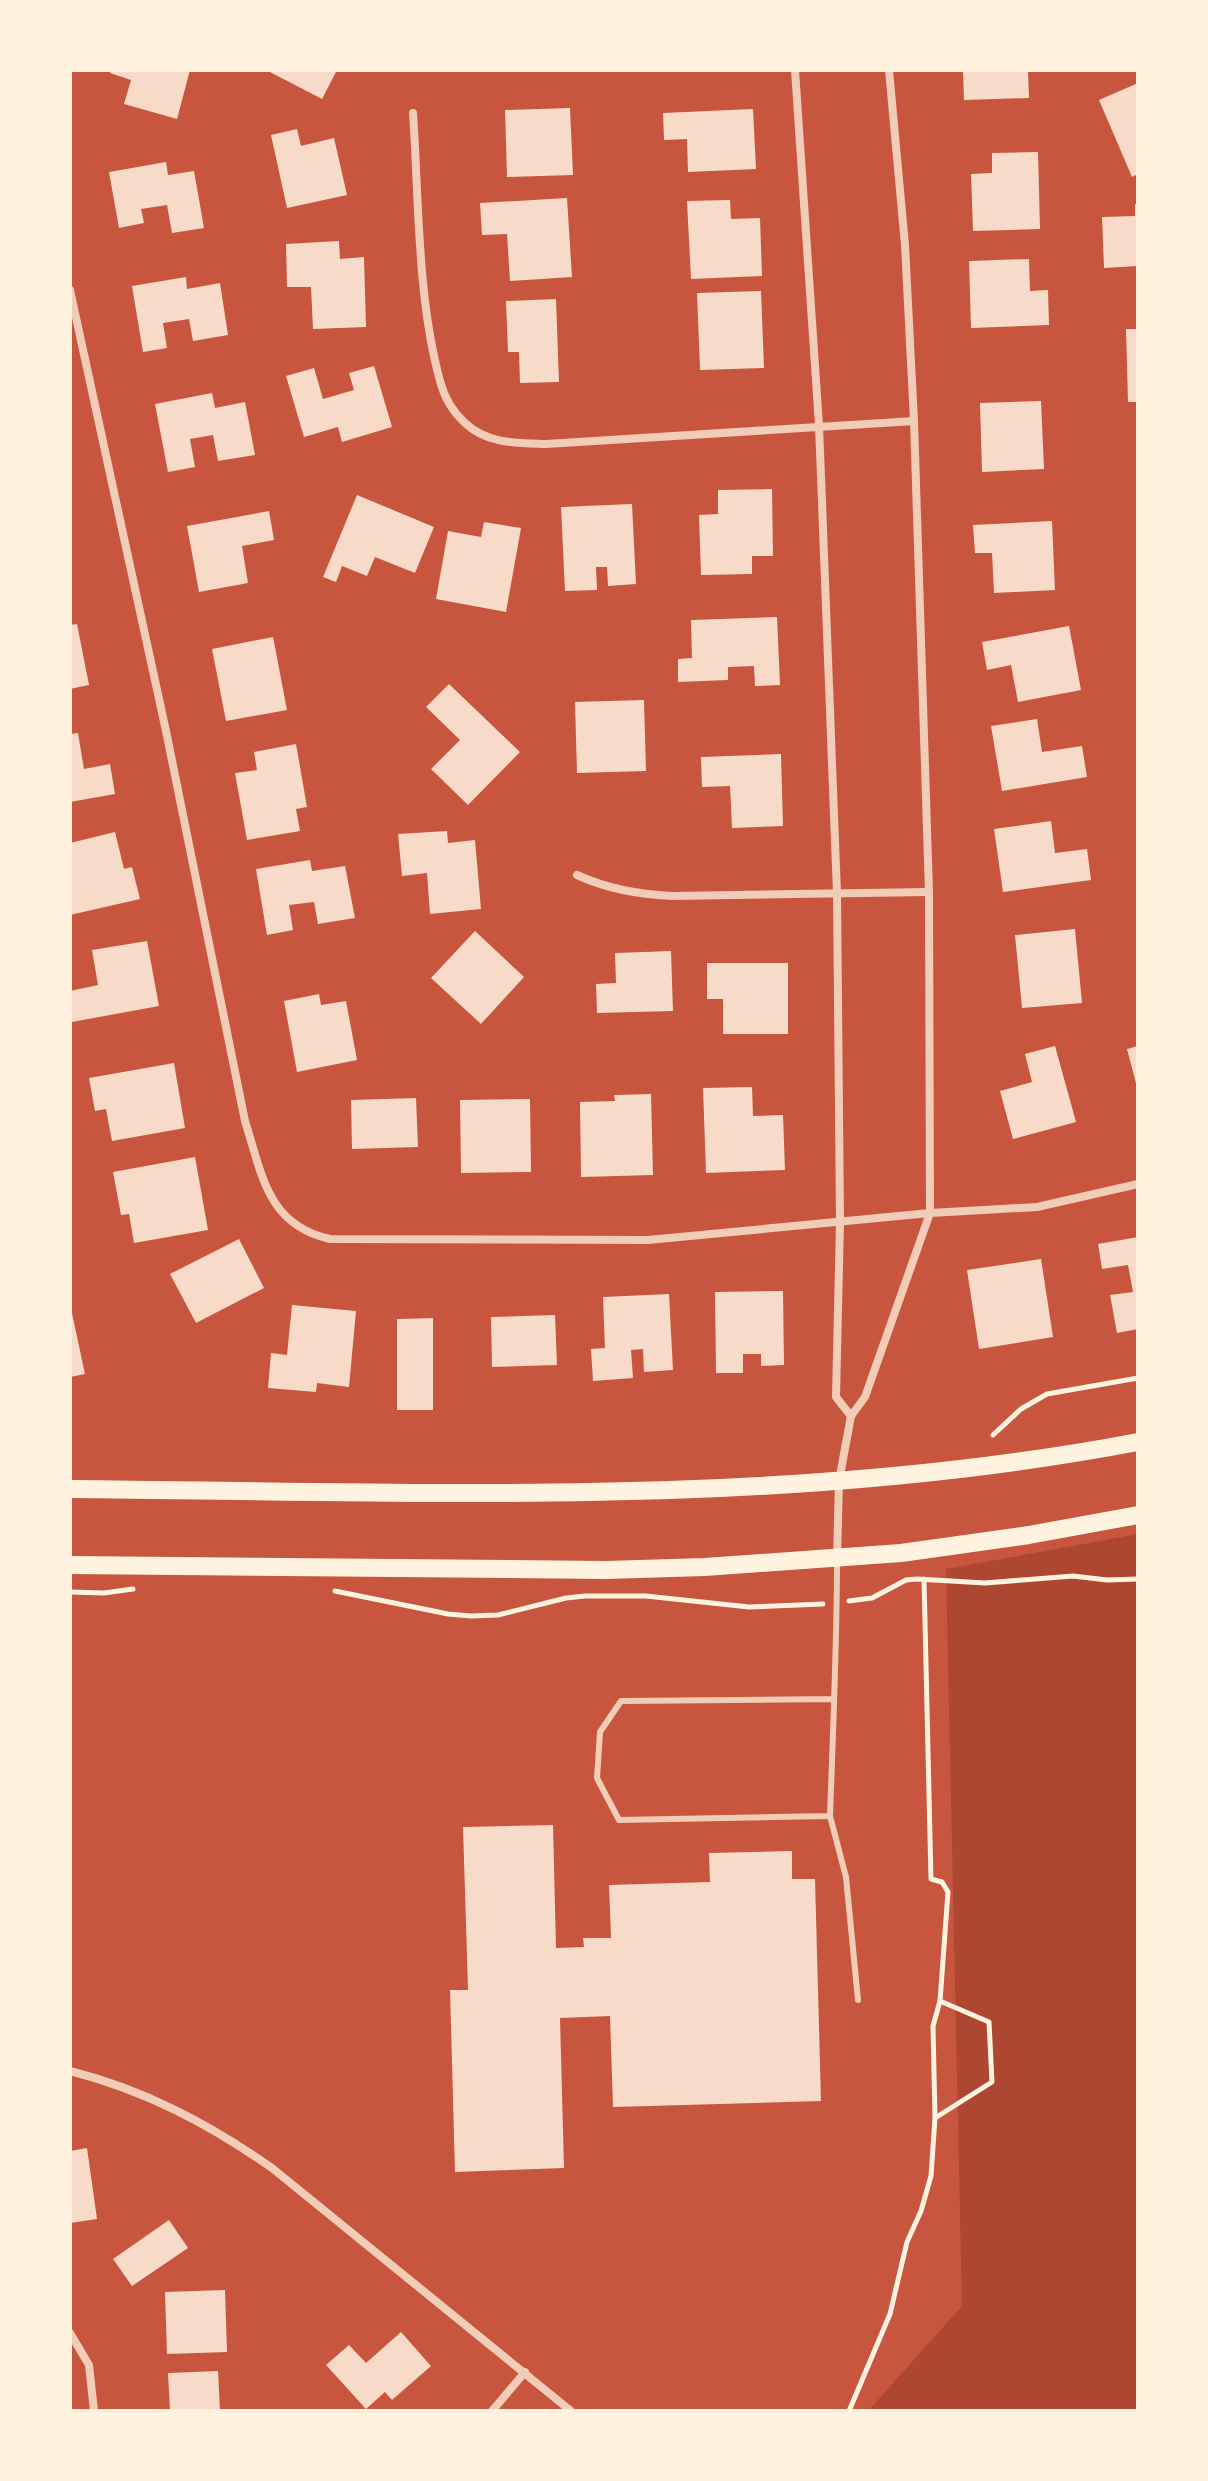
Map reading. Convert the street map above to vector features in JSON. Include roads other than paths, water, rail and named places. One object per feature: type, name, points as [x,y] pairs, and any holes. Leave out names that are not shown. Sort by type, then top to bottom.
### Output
[{"type":"main road","points":[[70,1489],[595,1494],[839,1481],[1049,1459],[1138,1442]]},
{"type":"main road","points":[[70,1565],[606,1570],[705,1567],[837,1559],[1029,1535],[1138,1515]]},
{"type":"street","points":[[795,70],[819,425],[837,893],[840,1222],[836,1397],[851,1416]]},
{"type":"street","points":[[837,1559],[839,1481],[851,1416],[865,1397],[930,1213],[929,892],[914,421],[905,245],[889,70]]},
{"type":"street","points":[[413,113],[425,292],[440,384],[465,423],[484,436],[508,443],[546,444],[914,421]]},
{"type":"street","points":[[70,290],[166,731],[245,1121],[261,1173],[276,1207],[290,1223],[311,1235],[330,1239],[648,1240],[930,1213],[1037,1207],[1138,1184]]},
{"type":"street","points":[[577,875],[602,886],[636,894],[672,896],[929,892]]},
{"type":"street","points":[[70,2071],[156,2099],[197,2118],[231,2139],[272,2168],[571,2411]]},
{"type":"street","points":[[70,2333],[89,2365],[94,2411]]},
{"type":"street","points":[[492,2411],[525,2372]]},
{"type":"lane","points":[[837,1559],[830,1816],[846,1877],[858,2000]]},
{"type":"lane","points":[[830,1816],[619,1820],[597,1778],[600,1732],[621,1701],[834,1699]]}]
